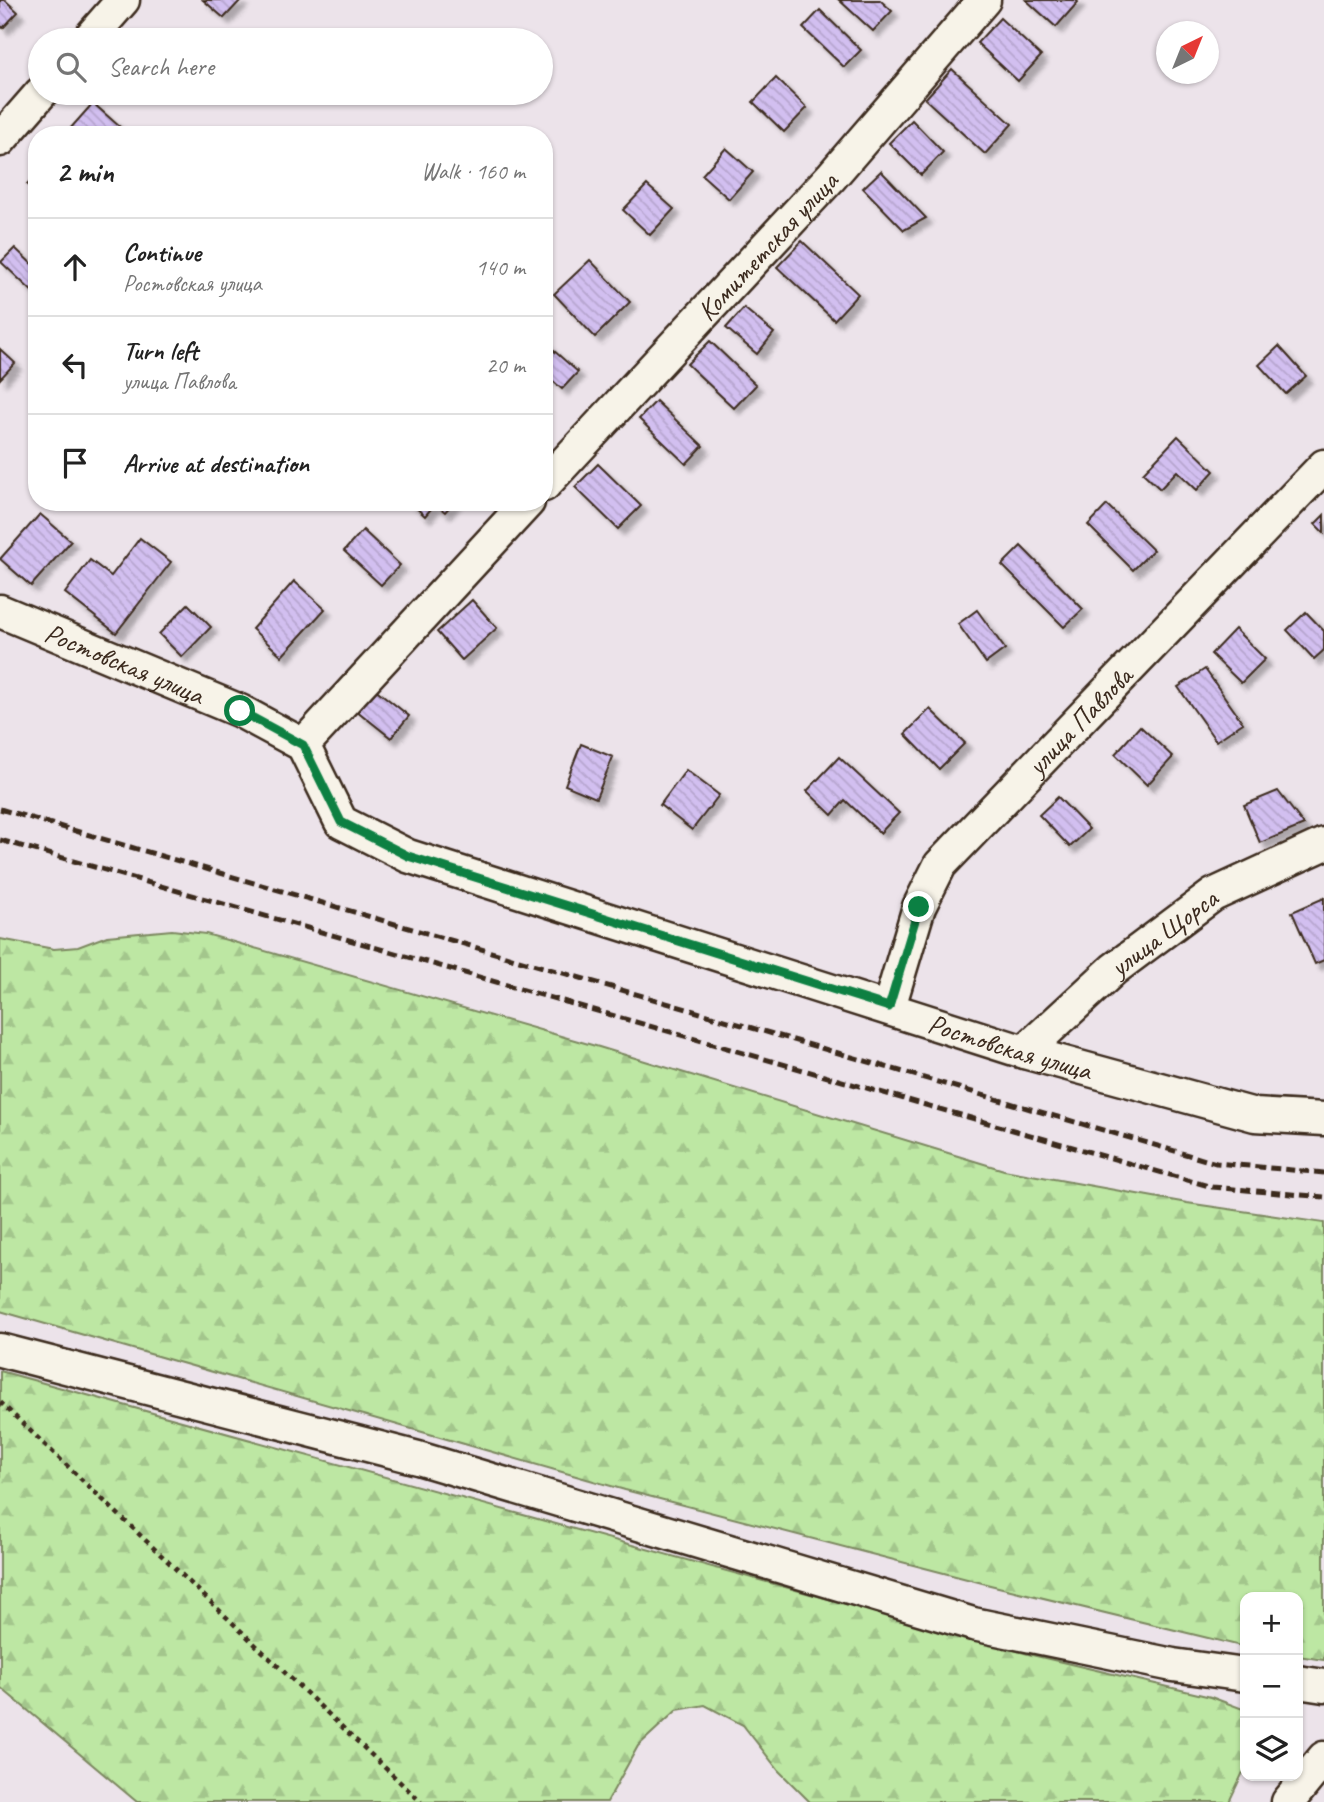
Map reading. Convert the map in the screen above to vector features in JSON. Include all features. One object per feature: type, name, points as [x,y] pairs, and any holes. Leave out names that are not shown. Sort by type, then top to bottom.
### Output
[{"type":"street","points":[[98,28],[123,0]]},
{"type":"street","name":"Комитетская улица","points":[[553,475],[831,177],[984,0]]},
{"type":"street","points":[[0,140],[31,105]]},
{"type":"street","name":"улица Павлова","points":[[889,1007],[919,907],[940,865],[1324,466]]},
{"type":"street","points":[[303,745],[520,511]]},
{"type":"street","name":"Ростовская улица","points":[[0,611],[240,711],[303,745],[341,822],[408,856],[1024,1052],[1255,1115],[1324,1119]]},
{"type":"street","name":"улица Щорса","points":[[1024,1052],[1114,970],[1213,895],[1324,844]]},
{"type":"street","points":[[0,1350],[418,1458],[973,1624],[1173,1665],[1240,1674]]},
{"type":"street","points":[[1303,1683],[1324,1686]]},
{"type":"street","points":[[1288,1802],[1324,1758]]},
{"type":"path","points":[[0,1402],[421,1802]]},
{"type":"green space","points":[[172,930],[206,934],[599,1047],[1004,1170],[1187,1203],[1324,1223],[1324,1660],[1303,1657],[1303,1592],[1240,1592],[1240,1646],[990,1585],[625,1490],[0,1311],[0,939],[54,949],[78,947],[107,936]]},
{"type":"green space","points":[[0,1371],[1032,1655],[1211,1697],[1240,1708],[1240,1779],[1229,1802],[810,1802],[779,1771],[743,1725],[705,1705],[677,1710],[638,1746],[607,1802],[137,1802],[0,1687]]},
{"type":"building","points":[[0,0],[5,0],[18,12],[3,28],[0,25]]},
{"type":"building","points":[[203,0],[241,0],[224,18]]},
{"type":"building","points":[[839,0],[880,0],[892,11],[873,31]]},
{"type":"building","points":[[1026,0],[1076,0],[1078,2],[1056,27]]},
{"type":"building","points":[[820,10],[861,50],[844,67],[803,28]]},
{"type":"building","points":[[1000,18],[1041,56],[1018,81],[977,43]]},
{"type":"building","points":[[952,69],[1012,124],[985,154],[925,99]]},
{"type":"building","points":[[776,78],[807,108],[784,132],[753,102]]},
{"type":"building","points":[[91,105],[95,105],[119,126],[73,126]]},
{"type":"building","points":[[912,120],[943,152],[921,175],[889,143]]},
{"type":"building","points":[[726,148],[753,172],[729,199],[702,175]]},
{"type":"building","points":[[881,171],[926,218],[904,230],[863,188]]},
{"type":"building","points":[[647,185],[674,209],[650,235],[623,210]]},
{"type":"building","points":[[802,241],[858,294],[834,320],[777,267]]},
{"type":"building","points":[[15,248],[28,260],[28,288],[1,262]]},
{"type":"building","points":[[590,260],[630,302],[595,337],[554,294]]},
{"type":"building","points":[[744,308],[774,333],[757,354],[726,328]]},
{"type":"building","points":[[710,341],[756,385],[734,408],[687,364]]},
{"type":"building","points":[[1279,346],[1306,376],[1286,394],[1259,365]]},
{"type":"building","points":[[0,349],[15,363],[0,379]]},
{"type":"building","points":[[553,350],[578,372],[562,389],[553,381]]},
{"type":"building","points":[[656,401],[703,446],[686,464],[639,419]]},
{"type":"building","points":[[1178,436],[1214,471],[1197,490],[1177,471],[1160,489],[1143,473]]},
{"type":"building","points":[[598,464],[641,506],[618,529],[575,487]]},
{"type":"building","points":[[1107,505],[1153,550],[1133,570],[1088,525]]},
{"type":"building","points":[[40,514],[71,541],[31,586],[0,559]]},
{"type":"building","points":[[1324,515],[1324,533],[1315,524]]},
{"type":"building","points":[[363,530],[400,565],[381,585],[344,551]]},
{"type":"building","points":[[140,538],[171,562],[116,633],[65,593],[90,560],[111,576]]},
{"type":"building","points":[[1021,546],[1083,609],[1064,627],[1002,565]]},
{"type":"building","points":[[294,581],[325,609],[282,656],[252,629]]},
{"type":"building","points":[[472,600],[497,628],[462,660],[437,632]]},
{"type":"building","points":[[188,604],[211,627],[182,657],[159,634]]},
{"type":"building","points":[[977,610],[1005,649],[986,663],[958,624]]},
{"type":"building","points":[[1306,612],[1324,631],[1324,650],[1314,659],[1287,630]]},
{"type":"building","points":[[1235,629],[1265,659],[1241,683],[1211,654]]},
{"type":"building","points":[[1205,669],[1243,723],[1216,741],[1178,687]]},
{"type":"building","points":[[374,688],[409,716],[391,738],[356,710]]},
{"type":"building","points":[[930,709],[965,743],[939,769],[905,734]]},
{"type":"building","points":[[1140,726],[1173,757],[1147,785],[1115,754]]},
{"type":"building","points":[[581,744],[613,757],[596,798],[565,785]]},
{"type":"building","points":[[839,757],[899,813],[880,833],[845,800],[832,815],[807,791]]},
{"type":"building","points":[[686,770],[719,795],[692,830],[660,805]]},
{"type":"building","points":[[1278,791],[1304,825],[1260,843],[1244,805]]},
{"type":"building","points":[[1058,797],[1089,829],[1070,847],[1039,815]]},
{"type":"building","points":[[1324,898],[1324,960],[1315,964],[1292,912]]},
{"type":"railway","points":[[0,809],[1216,1163],[1324,1173]]},
{"type":"railway","points":[[0,840],[1212,1187],[1324,1197]]},
{"type":"route","points":[[240,711],[303,745],[341,822],[408,856],[889,1007],[919,907]]}]
